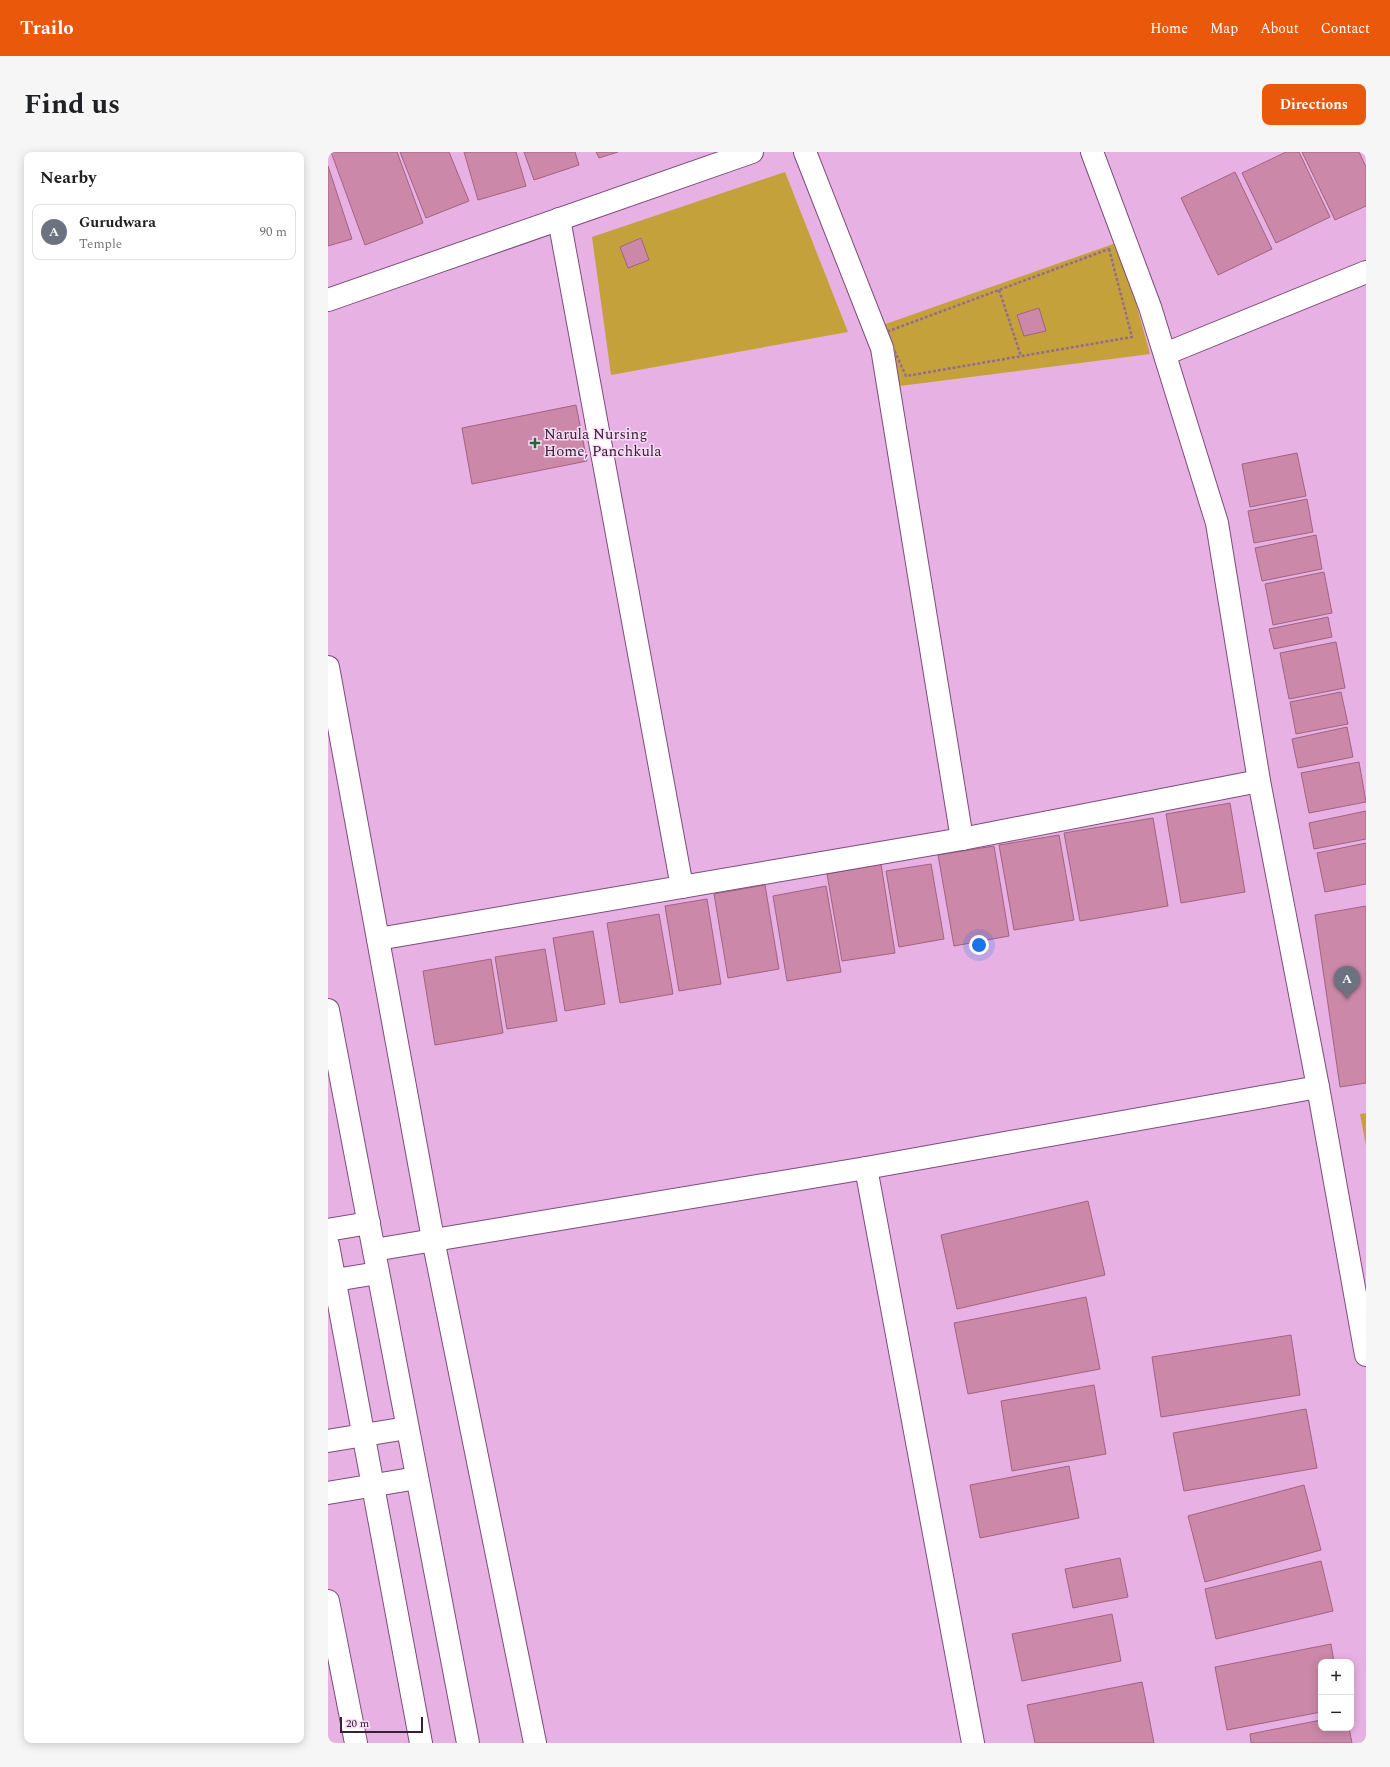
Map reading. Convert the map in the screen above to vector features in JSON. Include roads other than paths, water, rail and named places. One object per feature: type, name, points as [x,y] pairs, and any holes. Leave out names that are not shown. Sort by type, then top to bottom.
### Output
[{"type":"street","points":[[328,300],[752,152]]},
{"type":"street","points":[[805,152],[882,348],[962,839]]},
{"type":"street","points":[[1092,152],[1150,307],[1217,524],[1259,782],[1318,1087],[1360,1285],[1366,1355]]},
{"type":"street","points":[[559,219],[682,887]]},
{"type":"street","points":[[1165,354],[1366,272]]},
{"type":"street","points":[[328,667],[433,1239],[535,1743]]},
{"type":"street","points":[[378,939],[962,839],[1259,782]]},
{"type":"street","points":[[328,1010],[468,1743]]},
{"type":"street","points":[[374,1250],[866,1168],[1318,1087]]},
{"type":"street","points":[[866,1168],[974,1743]]},
{"type":"street","points":[[328,1230],[369,1223]]},
{"type":"street","points":[[328,1245],[421,1743]]},
{"type":"street","points":[[335,1280],[378,1273]]},
{"type":"street","points":[[328,1441],[407,1428]]},
{"type":"street","points":[[328,1493],[417,1478]]},
{"type":"street","points":[[328,1601],[356,1743]]},
{"type":"place","name":"Narula Nursing Home, Panchkula","points":[[535,443]]},
{"type":"place","name":"Gurudwara","points":[[1347,999]]}]
